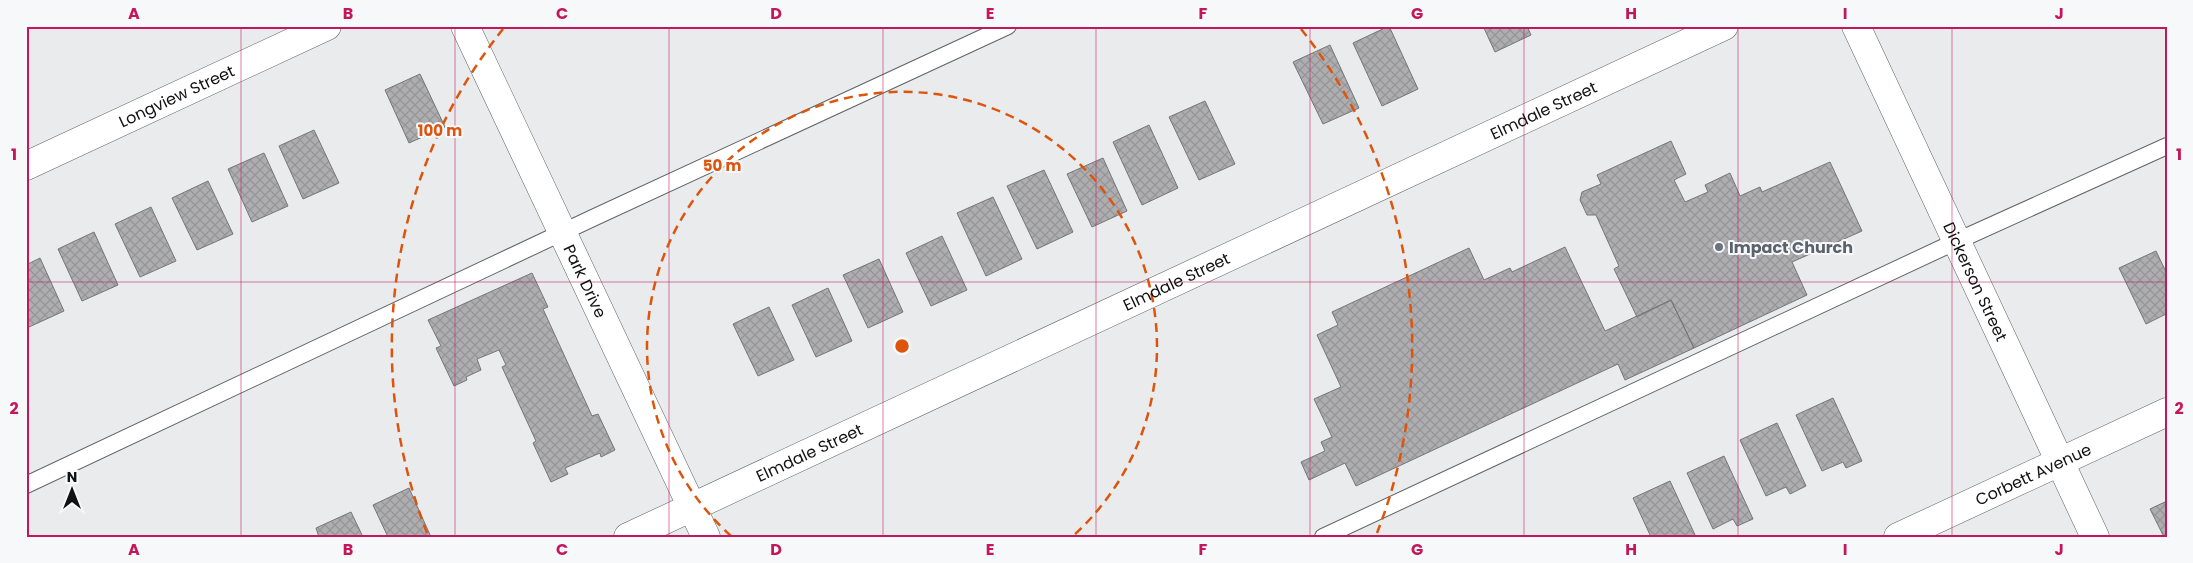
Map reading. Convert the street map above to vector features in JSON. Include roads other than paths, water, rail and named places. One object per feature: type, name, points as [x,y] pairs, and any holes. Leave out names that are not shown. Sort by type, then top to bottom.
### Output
[{"type":"street","name":"Longview Street","points":[[26,166],[327,26]]},
{"type":"street","name":"Park Drive","points":[[465,26],[706,537]]},
{"type":"street","name":"Elmdale Street","points":[[628,537],[1724,26]]},
{"type":"street","name":"Dickerson Street","points":[[1856,26],[2095,537]]},
{"type":"street","name":"Corbett Avenue","points":[[1898,537],[2167,412]]},
{"type":"lane","points":[[26,485],[562,232],[1008,26]]},
{"type":"lane","points":[[1323,537],[1957,241],[2167,146]]},
{"type":"place","name":"Impact Church","points":[[1719,247]]}]
